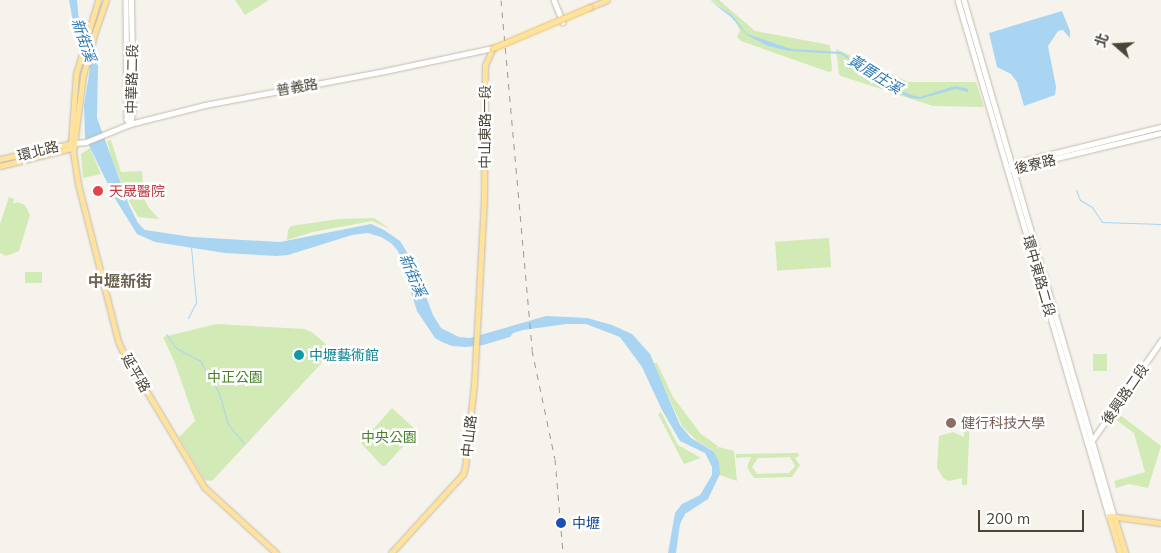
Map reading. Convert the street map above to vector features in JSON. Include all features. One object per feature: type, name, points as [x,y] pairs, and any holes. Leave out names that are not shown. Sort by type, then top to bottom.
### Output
[{"type":"main road","name":"延平路","points":[[98,0],[76,74],[74,146],[79,188],[123,352],[204,487],[276,553]]},
{"type":"main road","name":"延平路","points":[[74,146],[83,76],[106,0]]},
{"type":"main road","points":[[493,48],[607,0]]},
{"type":"main road","name":"中山東路一段","points":[[476,351],[485,143],[485,65],[493,48]]},
{"type":"main road","name":"環北路","points":[[0,160],[74,146]]},
{"type":"main road","name":"環北路","points":[[0,166],[74,146]]},
{"type":"main road","name":"中山路","points":[[391,553],[463,474],[471,420],[476,351]]},
{"type":"main road","points":[[1111,516],[1161,523]]},
{"type":"main road","name":"環中東路二段","points":[[1111,516],[1120,553]]},
{"type":"main road","name":"環中東路二段","points":[[1111,516],[1125,553]]},
{"type":"street","name":"中華路二段","points":[[126,0],[127,118],[130,124]]},
{"type":"street","name":"中華路二段","points":[[130,124],[133,109],[132,0]]},
{"type":"street","points":[[554,0],[563,22]]},
{"type":"street","name":"環中東路二段","points":[[958,0],[1092,441],[1111,516]]},
{"type":"street","name":"環中東路二段","points":[[964,0],[1012,163],[1010,170],[1088,445],[1111,516]]},
{"type":"street","name":"普義路","points":[[74,146],[104,136],[130,124],[211,104],[385,71],[493,48]]},
{"type":"street","name":"後寮路","points":[[1012,163],[1161,127]]},
{"type":"street","name":"後寮路","points":[[1010,170],[1161,133]]},
{"type":"street","name":"後興路二段","points":[[1088,445],[1161,341]]},
{"type":"green space","points":[[235,0],[269,0],[245,15]]},
{"type":"green space","points":[[711,0],[719,0],[755,31],[830,45],[832,71],[829,72],[741,41],[737,37],[740,31],[734,17]]},
{"type":"green space","points":[[836,49],[908,82],[976,82],[984,107],[933,106],[841,76],[839,74]]},
{"type":"green space","points":[[111,140],[121,172],[142,171],[144,198],[149,208],[159,219],[138,217],[129,201],[112,159],[107,141]]},
{"type":"green space","points":[[90,148],[101,174],[83,178],[81,154]]},
{"type":"green space","points":[[9,197],[14,199],[13,204],[17,202],[25,205],[30,215],[19,251],[6,256],[0,253],[0,224]]},
{"type":"green space","points":[[374,218],[390,229],[372,221],[313,232],[287,240],[288,230],[291,226],[339,219]]},
{"type":"green space","points":[[829,238],[831,267],[777,271],[775,242]]},
{"type":"green space","points":[[25,272],[42,272],[42,283],[25,283]]},
{"type":"green space","name":"中正公園","points":[[216,324],[305,329],[313,333],[330,348],[330,354],[212,481],[205,480],[179,437],[195,421],[175,363],[163,337]]},
{"type":"green space","points":[[1093,354],[1107,354],[1107,371],[1093,371]]},
{"type":"green space","points":[[653,363],[657,363],[673,397],[701,434],[718,446],[716,449],[719,447],[734,451],[737,481],[717,474],[711,453],[714,451],[697,441],[682,426]]},
{"type":"green space","name":"中央公園","points":[[392,408],[417,431],[385,466],[382,466],[361,443]]},
{"type":"green space","points":[[1115,411],[1161,446],[1148,488],[1129,484],[1116,488],[1114,481],[1145,472],[1134,433],[1111,416]]},
{"type":"green space","points":[[661,412],[678,445],[701,458],[684,464],[658,414]]},
{"type":"green space","points":[[965,416],[970,417],[967,485],[962,485],[962,478],[949,481],[944,479],[937,468],[939,436],[953,432],[964,437]]},
{"type":"green space","points":[[798,453],[799,456],[795,458],[800,465],[792,477],[754,478],[747,467],[751,457],[736,458],[736,454]],"holes":[[[790,457],[795,466],[789,473],[757,474],[752,467],[758,458]]]},
{"type":"water","name":"新街溪","points":[[69,0],[77,0],[79,21],[98,65],[97,118],[129,205],[138,223],[145,230],[192,237],[280,242],[371,224],[400,241],[413,262],[433,315],[441,328],[459,337],[470,338],[546,316],[587,318],[612,325],[632,334],[650,354],[680,425],[691,438],[713,451],[719,462],[720,474],[708,499],[685,514],[680,524],[676,553],[668,553],[675,513],[682,504],[700,495],[712,475],[712,467],[705,453],[680,441],[662,410],[642,367],[620,337],[586,324],[566,324],[523,330],[513,333],[510,337],[483,345],[452,346],[442,342],[435,338],[417,311],[398,251],[391,243],[381,237],[368,233],[352,235],[288,255],[276,256],[225,253],[155,242],[137,234],[114,197],[85,137],[84,105],[90,69],[73,22]]},
{"type":"water","points":[[709,0],[732,15],[747,34],[791,49],[841,52],[890,85],[911,95],[920,97],[955,86],[968,89],[968,92],[955,89],[920,99],[910,98],[888,87],[841,54],[790,51],[768,46],[747,35],[731,17]]},
{"type":"water","points":[[1062,11],[1070,31],[1070,38],[1063,30],[1058,31],[1048,46],[1056,87],[1055,95],[1024,106],[1017,82],[1011,74],[997,67],[989,33]]},
{"type":"waterway","points":[[1076,190],[1080,200],[1092,207],[1102,222],[1161,224]]},
{"type":"waterway","points":[[188,318],[196,302],[191,247]]},
{"type":"waterway","points":[[166,334],[176,348],[200,361],[219,393],[228,424],[244,444]]},
{"type":"railway","points":[[501,0],[532,350],[555,459],[563,553]]},
{"type":"place","name":"天晟醫院","points":[[98,191]]},
{"type":"place","name":"中壢藝術館","points":[[299,355]]},
{"type":"place","name":"健行科技大學","points":[[951,423]]},
{"type":"place","name":"中壢","points":[[561,523]]},
{"type":"district","name":"中壢新街","points":[[120,281]]},
{"type":"water label","name":"黃厝庄溪","points":[[875,74]]}]
